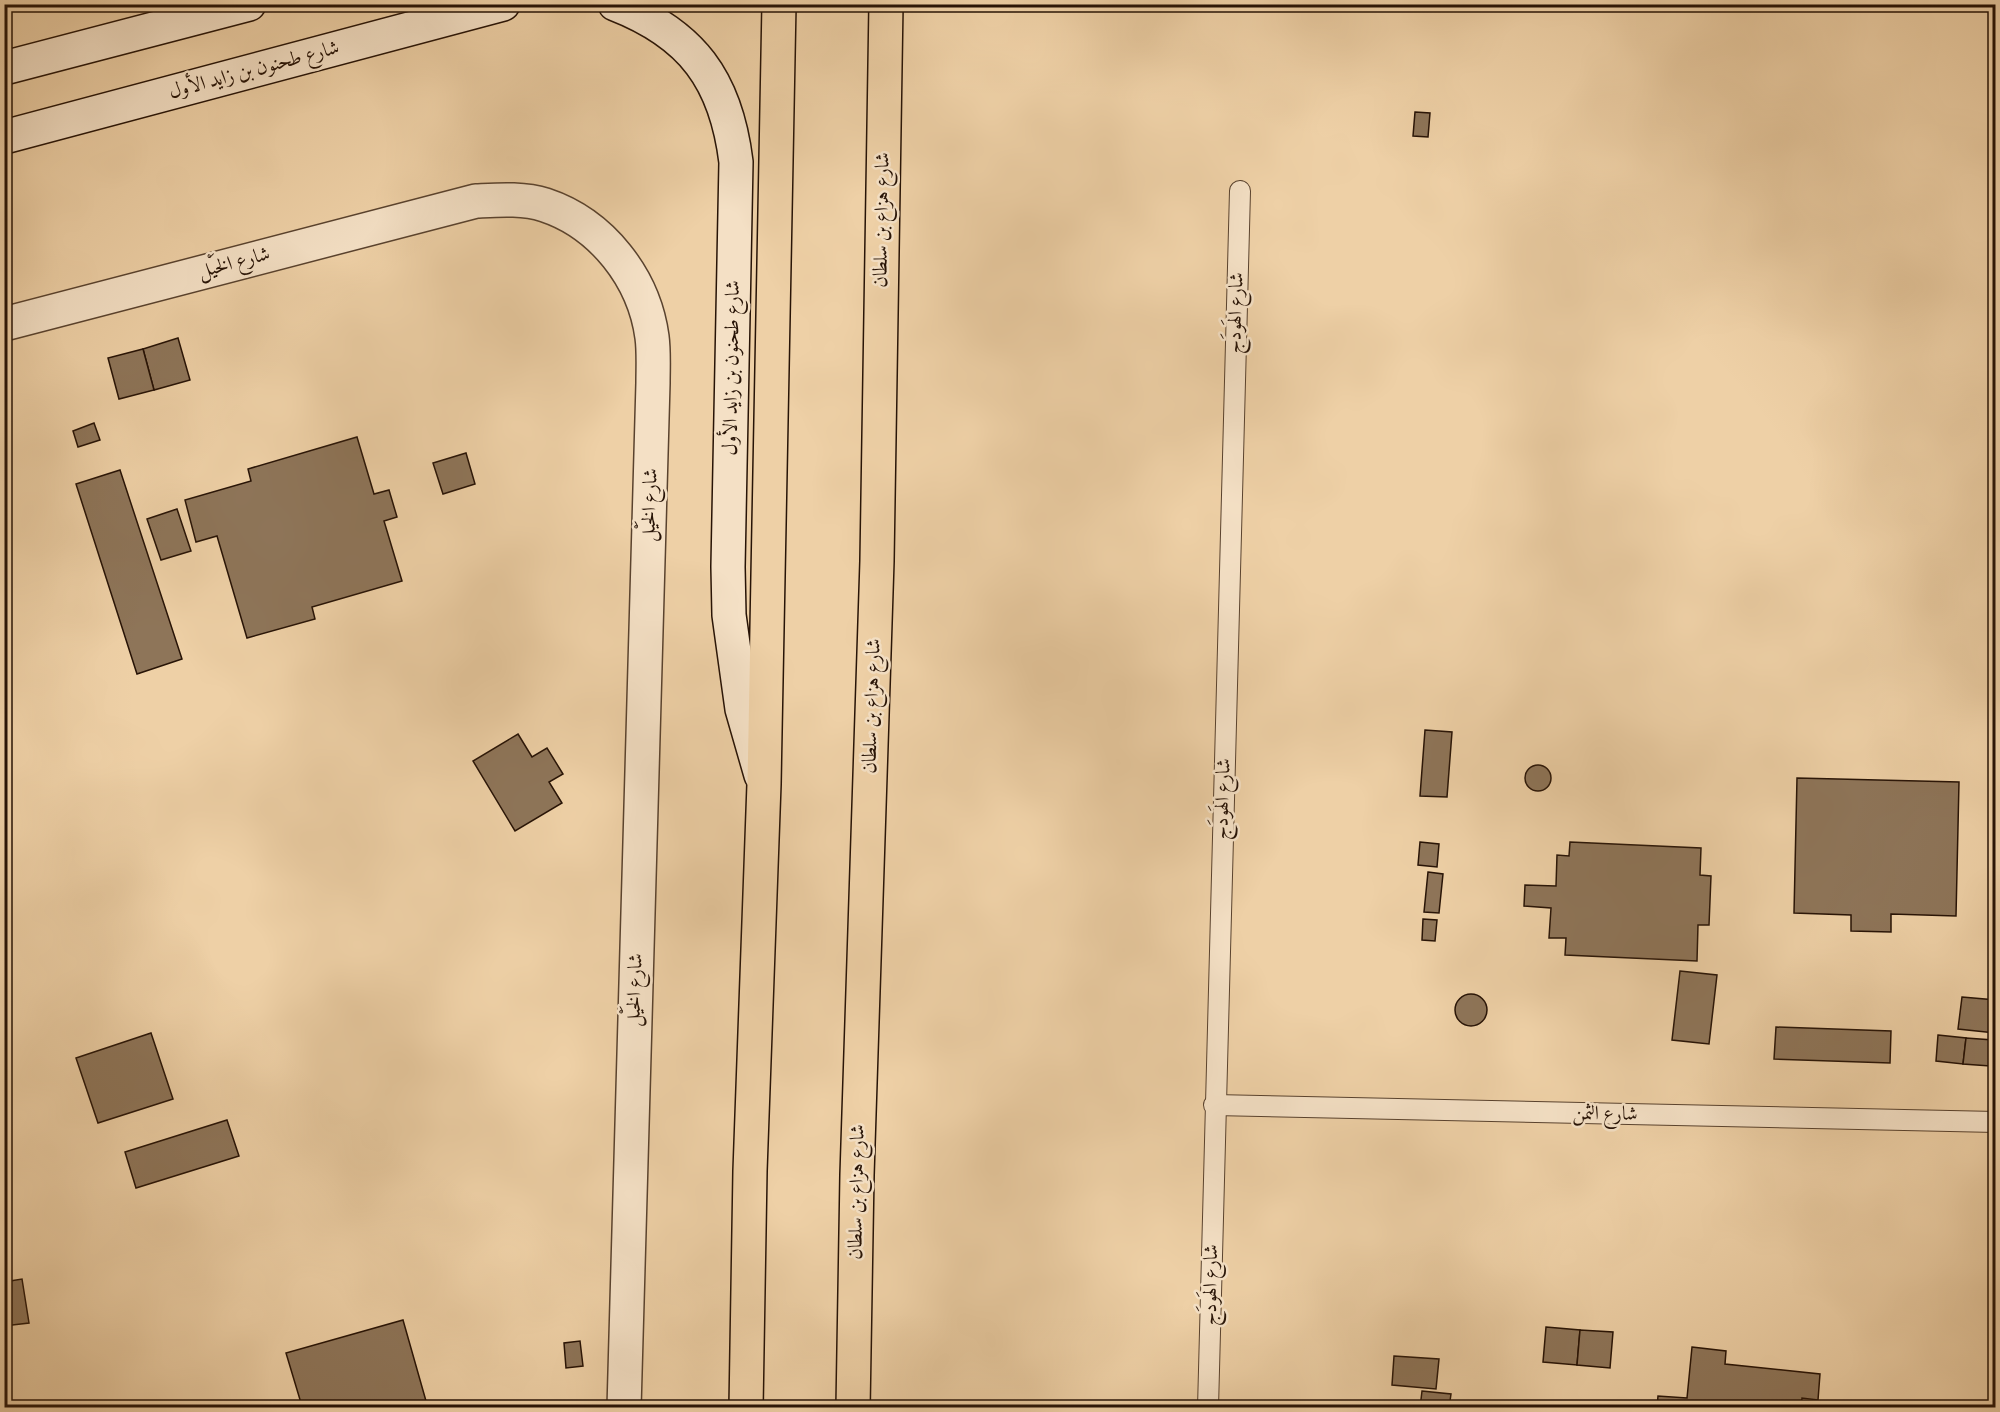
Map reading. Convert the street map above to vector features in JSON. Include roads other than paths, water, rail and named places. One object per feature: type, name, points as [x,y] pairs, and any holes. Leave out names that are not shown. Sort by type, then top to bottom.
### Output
[{"type":"main road","points":[[746,1407],[750,1171],[764,784],[779,4]]},
{"type":"main road","name":"شارع هزاع بن سلطان","points":[[853,1407],[857,1175],[877,549],[885,4]]},
{"type":"street","points":[[4,68],[249,4]]},
{"type":"street","name":"شارع طحنون بن زايد الأول","points":[[4,137],[503,4]]},
{"type":"street","name":"شارع طحنون بن زايد الأول","points":[[615,4],[644,16],[678,39],[706,68],[725,104],[732,130],[736,162],[729,615],[742,709],[764,784]]},
{"type":"street","name":"شارع الخَيْل","points":[[4,324],[476,201],[510,200],[544,205],[584,224],[618,255],[641,293],[652,337],[653,383],[624,1407]]},
{"type":"lane","name":"شارع الهَودَج","points":[[1208,1407],[1214,1105],[1240,191]]},
{"type":"lane","name":"شارع الثمن","points":[[1214,1105],[1995,1122]]}]
